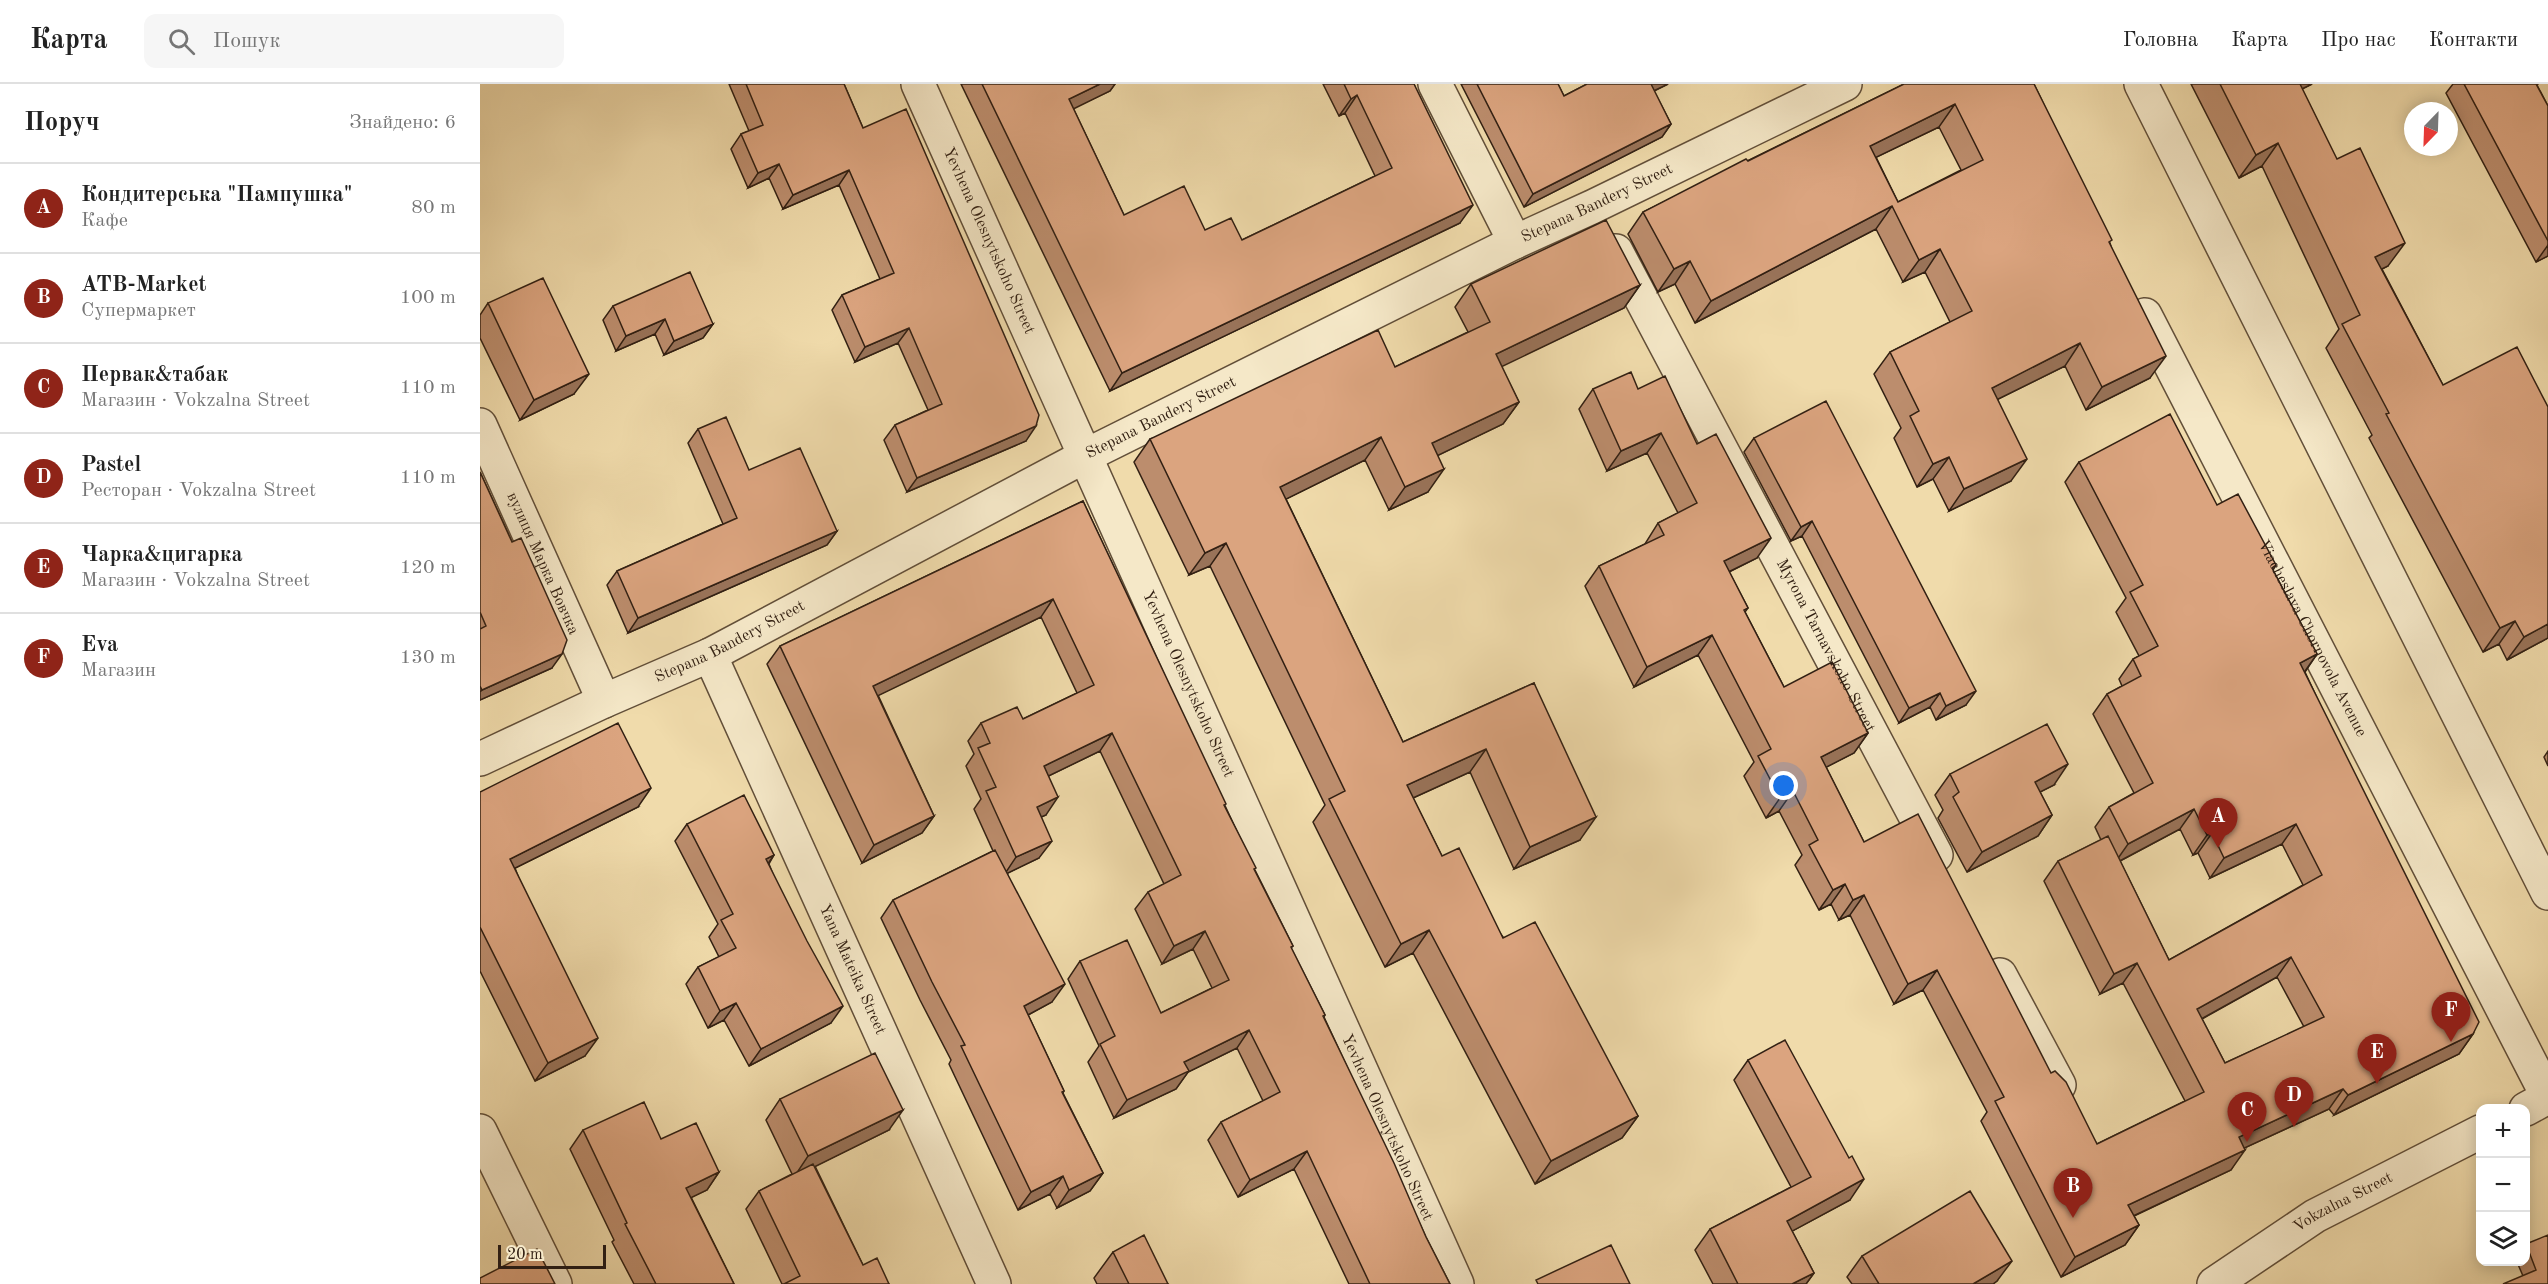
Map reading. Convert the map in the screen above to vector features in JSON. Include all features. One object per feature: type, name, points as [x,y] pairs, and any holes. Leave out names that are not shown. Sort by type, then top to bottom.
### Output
[{"type":"street","name":"Yevhena Olesnytskoho Street","points":[[918,84],[1087,455],[1457,1284]]},
{"type":"street","points":[[1435,84],[1515,242]]},
{"type":"street","name":"Stepana Bandery Street","points":[[480,759],[710,655],[1087,455],[1515,242],[1845,84]]},
{"type":"street","points":[[2140,84],[2548,893]]},
{"type":"street","name":"Myrona Tarnavskoho Street","points":[[1592,207],[1952,884]]},
{"type":"street","name":"Viacheslava Chornovola Avenue","points":[[2130,286],[2548,1097]]},
{"type":"street","name":"вулиця Марка Вовчка","points":[[480,424],[604,701]]},
{"type":"street","name":"Yana Mateika Street","points":[[710,655],[994,1284]]},
{"type":"street","points":[[1986,948],[2059,1086]]},
{"type":"street","points":[[2530,1107],[2548,1097]]},
{"type":"street","points":[[480,1131],[555,1284]]},
{"type":"street","name":"Vokzalna Street","points":[[2214,1284],[2315,1216],[2476,1135]]},
{"type":"building","points":[[746,84],[844,84],[863,128],[906,109],[1039,415],[1036,426],[917,478],[895,425],[942,404],[909,328],[865,347],[842,295],[894,273],[849,170],[793,195],[779,164],[758,173],[741,134],[763,125]]},
{"type":"building","points":[[982,84],[1100,84],[1069,99],[1124,215],[1184,186],[1205,230],[1231,218],[1242,240],[1392,168],[1357,95],[1351,99],[1344,84],[1414,84],[1473,205],[1122,373]]},
{"type":"building","points":[[1477,84],[1558,84],[1564,96],[1587,84],[1651,84],[1671,124],[1533,194]]},
{"type":"building","points":[[1904,84],[2034,84],[2112,240],[2109,242],[2166,356],[2102,387],[2080,343],[1992,388],[2027,459],[1964,489],[1949,457],[1933,464],[1910,416],[1919,411],[1890,352],[1972,311],[1940,249],[1919,260],[1892,206],[1711,301],[1690,261],[1674,269],[1643,212],[1746,159],[1748,161]],"holes":[[[1955,104],[1983,160],[1898,202],[1870,146]]]},
{"type":"building","points":[[2220,84],[2300,84],[2337,159],[2360,148],[2405,243],[2375,257],[2443,385],[2517,347],[2548,407],[2548,624],[2524,637],[2515,621],[2500,628],[2386,414],[2389,413],[2342,324],[2360,315],[2278,143],[2256,155]]},
{"type":"building","points":[[2464,84],[2536,84],[2548,106],[2548,241]]},
{"type":"building","points":[[1606,220],[1640,285],[1496,354],[1519,402],[1432,443],[1444,469],[1405,487],[1381,437],[1280,487],[1403,742],[1534,683],[1596,817],[1530,847],[1486,749],[1407,785],[1442,856],[1459,848],[1503,938],[1535,922],[1638,1116],[1551,1161],[1429,930],[1401,944],[1329,799],[1345,791],[1226,543],[1205,553],[1150,439],[1378,330],[1395,367],[1490,322],[1471,284]]},
{"type":"building","points":[[690,272],[713,324],[674,341],[665,319],[626,336],[613,306]]},
{"type":"building","points":[[543,278],[589,374],[534,400],[488,303]]},
{"type":"building","points":[[1631,372],[1638,389],[1665,376],[1697,444],[1716,434],[1771,538],[1724,561],[1748,608],[1744,610],[1784,687],[1832,662],[1868,733],[1821,757],[1864,842],[1918,814],[2051,1073],[2055,1071],[2066,1082],[2097,1144],[2204,1092],[2137,963],[2114,974],[2058,861],[2108,836],[2169,960],[2322,875],[2296,824],[2224,858],[2212,833],[2207,835],[2194,809],[2128,844],[2109,807],[2153,783],[2107,694],[2141,676],[2133,659],[2158,646],[2130,592],[2143,585],[2079,462],[2170,414],[2217,505],[2238,494],[2276,565],[2272,568],[2317,654],[2300,663],[2479,1022],[2473,1034],[2348,1095],[2343,1089],[2239,1137],[2245,1150],[2128,1205],[2139,1225],[2075,1257],[1995,1101],[2004,1097],[1937,970],[1908,984],[1864,895],[1853,900],[1845,884],[1833,890],[1809,845],[1818,840],[1793,791],[1780,798],[1758,756],[1771,749],[1712,635],[1647,667],[1599,566],[1664,535],[1658,523],[1697,503],[1661,433],[1621,451],[1593,389]],"holes":[[[2291,957],[2324,1017],[2225,1063],[2197,1009]]]},
{"type":"building","points":[[1826,401],[1976,691],[1946,706],[1940,693],[1909,708],[1812,521],[1801,527],[1754,438]]},
{"type":"building","points":[[726,417],[749,470],[800,448],[837,531],[638,618],[617,571],[737,518],[698,429]]},
{"type":"building","points":[[480,472],[512,542],[521,538],[567,640],[562,654],[482,690],[480,686],[480,629],[486,626],[480,612]]},
{"type":"building","points":[[1083,501],[1450,1284],[1370,1284],[1307,1151],[1250,1180],[1221,1122],[1280,1092],[1249,1030],[1184,1062],[1189,1071],[1127,1100],[1100,1044],[1115,1036],[1080,961],[1127,940],[1161,1013],[1229,980],[1205,931],[1174,946],[1148,892],[1181,875],[1112,733],[1044,766],[1058,797],[1037,807],[1052,841],[1016,857],[986,791],[996,787],[978,748],[990,743],[981,723],[1017,707],[1023,719],[1094,685],[1053,599],[873,686],[934,816],[874,845],[780,646]]},
{"type":"building","points":[[618,723],[651,788],[510,859],[598,1038],[548,1063],[480,927],[480,792]]},
{"type":"building","points":[[2047,724],[2068,764],[2035,782],[2052,815],[1982,852],[1953,797],[1959,792],[1950,774]]},
{"type":"building","points":[[744,795],[774,855],[766,859],[843,1006],[761,1049],[736,1003],[720,1011],[698,967],[736,948],[721,920],[733,914],[687,824]]},
{"type":"building","points":[[995,850],[1065,984],[1024,1006],[1064,1091],[1062,1092],[1103,1173],[1069,1190],[1063,1176],[1031,1192],[961,1046],[965,1045],[893,900]]},
{"type":"building","points":[[1785,1040],[1849,1158],[1852,1156],[1864,1179],[1787,1221],[1814,1273],[1792,1284],[1738,1284],[1710,1229],[1811,1177],[1748,1060]]},
{"type":"building","points":[[875,1053],[903,1110],[808,1156],[780,1099]]},
{"type":"building","points":[[644,1102],[661,1139],[696,1123],[719,1172],[686,1188],[734,1284],[656,1284],[625,1224],[627,1223],[583,1130]]},
{"type":"building","points":[[813,1164],[863,1265],[877,1258],[889,1284],[784,1284],[800,1276],[759,1191]]},
{"type":"building","points":[[1970,1191],[2012,1261],[1973,1284],[1879,1284],[1862,1256]]},
{"type":"building","points":[[1144,1235],[1168,1284],[1129,1284],[1113,1252]]},
{"type":"building","points":[[2548,1235],[2548,1284],[2503,1284],[2536,1270],[2530,1254],[2530,1242]]},
{"type":"building","points":[[1611,1245],[1630,1284],[1538,1284],[1536,1280]]},
{"type":"building","points":[[537,1249],[555,1284],[480,1284],[480,1278]]},
{"type":"place","name":"Кондитерська \"Пампушка\"","points":[[2218,848]]},
{"type":"place","name":"Eva","points":[[2451,1042]]},
{"type":"place","name":"Чарка&цигарка","points":[[2377,1084]]},
{"type":"place","name":"Pastel","points":[[2294,1127]]},
{"type":"place","name":"Первак&табак","points":[[2247,1142]]},
{"type":"place","name":"ATB-Market","points":[[2073,1218]]}]
